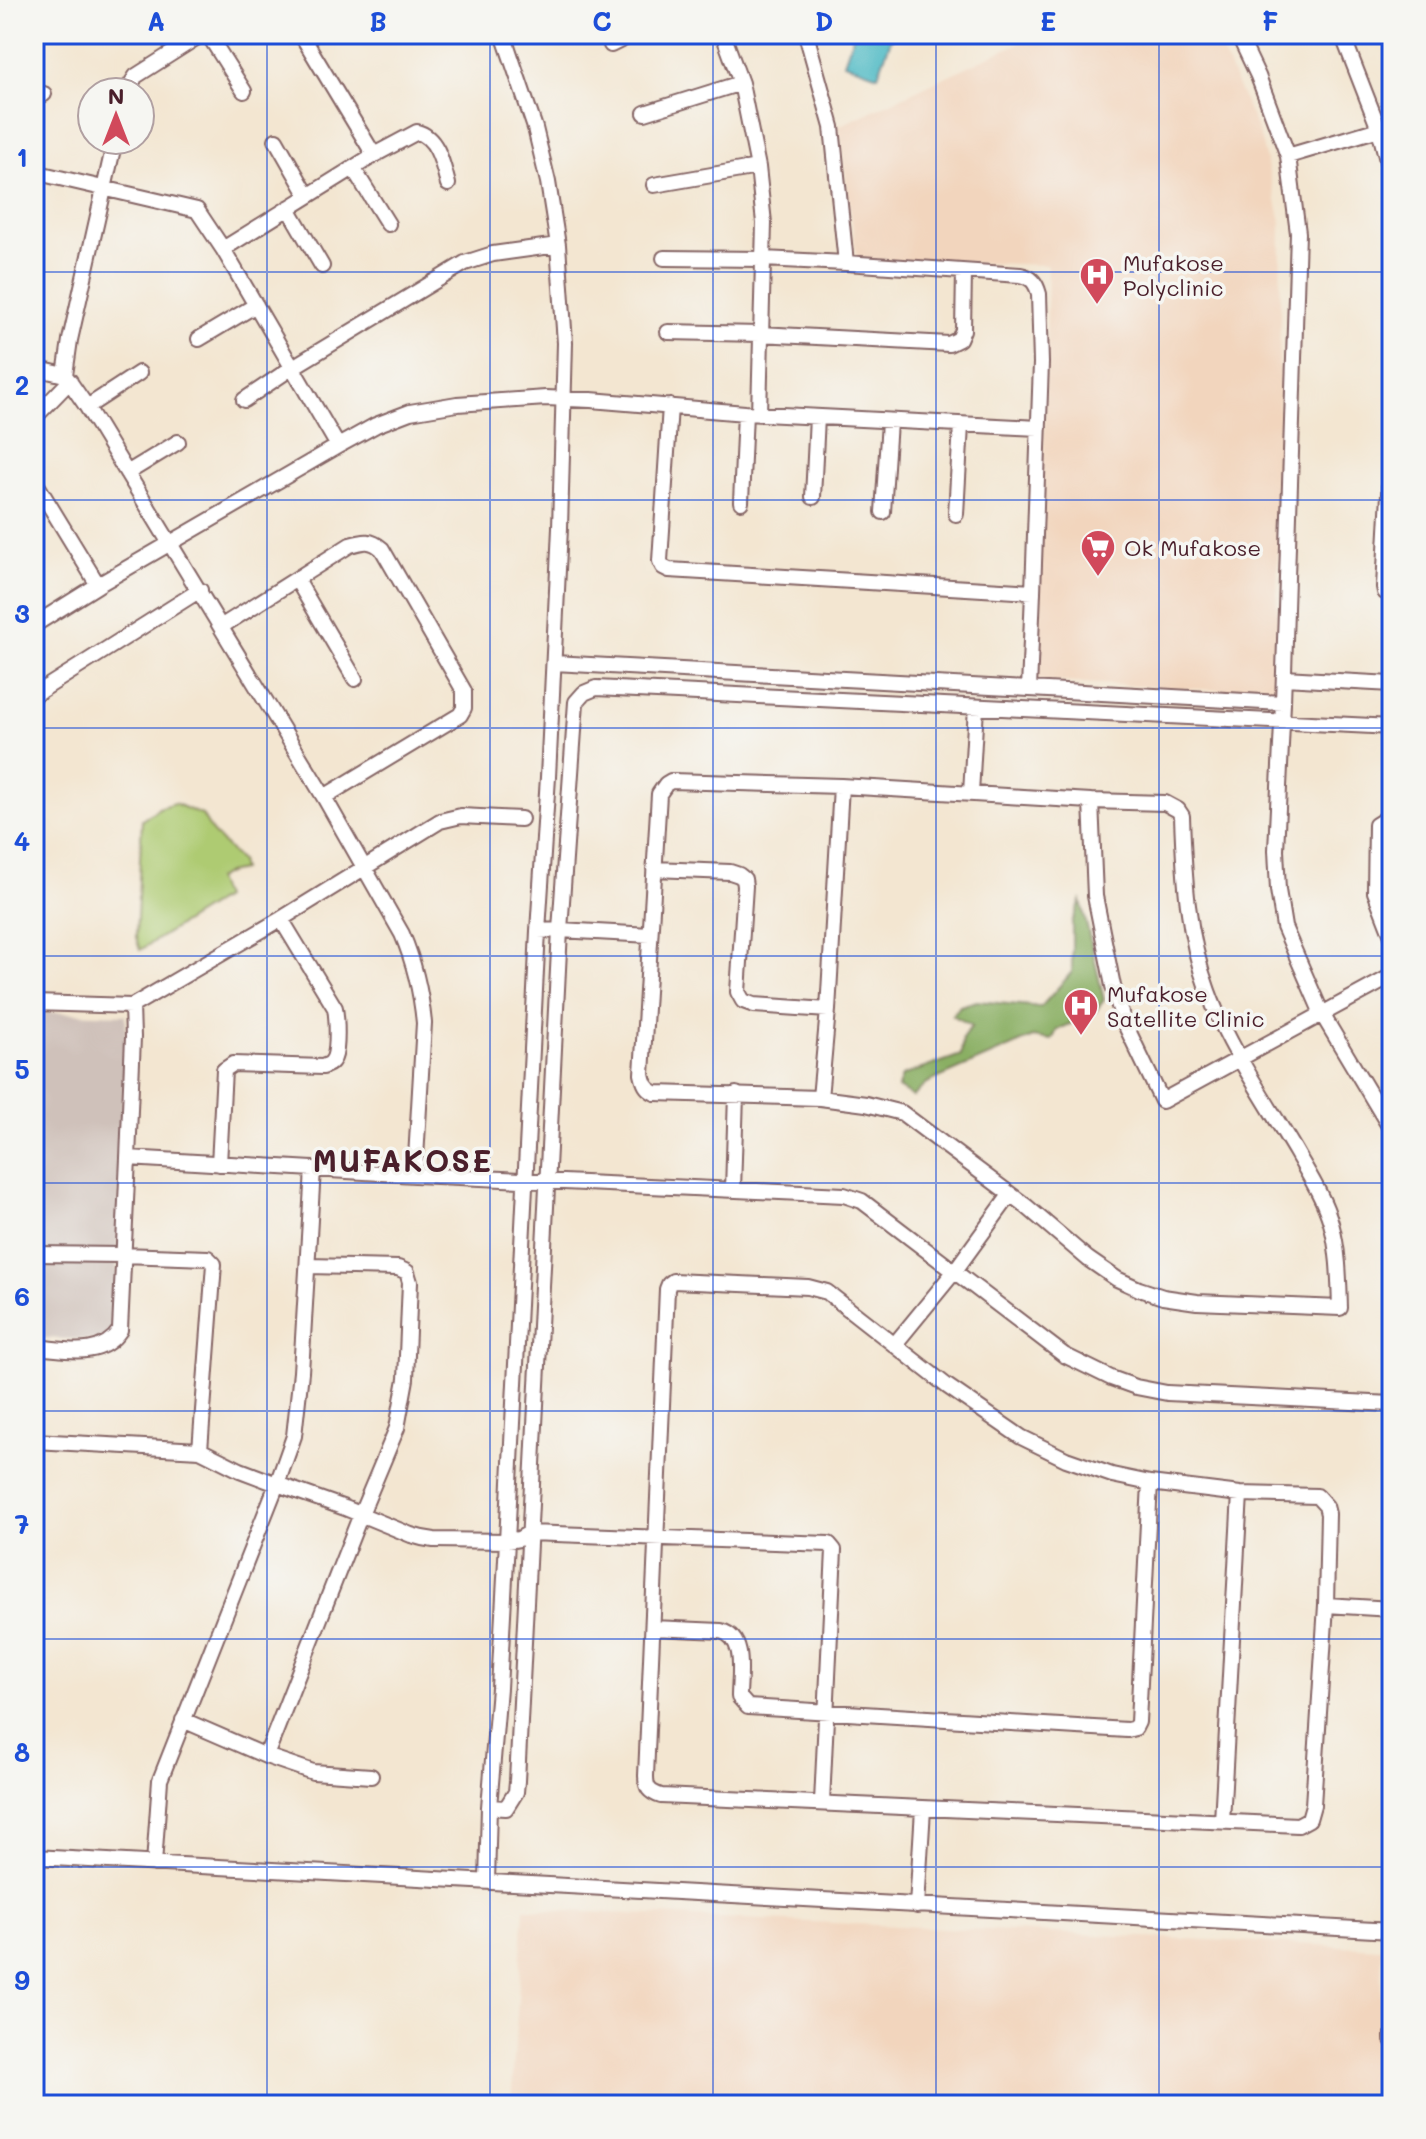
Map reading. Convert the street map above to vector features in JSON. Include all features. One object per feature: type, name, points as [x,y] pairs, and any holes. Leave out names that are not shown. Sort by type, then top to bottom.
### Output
[{"type":"street","points":[[136,76],[202,34]]},
{"type":"street","points":[[208,34],[244,91]]},
{"type":"street","points":[[301,34],[374,155]]},
{"type":"street","points":[[487,1882],[554,663],[565,343],[558,245],[548,182],[535,128],[503,34]]},
{"type":"street","points":[[611,45],[633,34]]},
{"type":"street","points":[[723,34],[741,83],[758,167],[764,223],[760,334],[741,502]]},
{"type":"street","points":[[806,34],[832,127],[846,263]]},
{"type":"street","points":[[1238,34],[1258,76],[1288,156],[1298,233],[1276,850],[1278,890],[1284,927],[1322,1014],[1392,1131]]},
{"type":"street","points":[[1342,34],[1379,129],[1392,180]]},
{"type":"street","points":[[645,113],[741,83]]},
{"type":"street","points":[[1288,156],[1379,129]]},
{"type":"street","points":[[223,249],[374,155],[417,132],[424,134],[437,150],[448,184]]},
{"type":"street","points":[[276,140],[308,196]]},
{"type":"street","points":[[112,156],[70,340],[68,378],[222,626],[324,797],[406,944],[422,1002],[424,1023],[415,1175]]},
{"type":"street","points":[[654,185],[758,167]]},
{"type":"street","points":[[353,168],[388,224]]},
{"type":"street","points":[[34,172],[197,210],[338,446]]},
{"type":"street","points":[[288,208],[322,266]]},
{"type":"street","points":[[244,400],[465,263],[493,254],[558,245]]},
{"type":"street","points":[[664,258],[846,263],[1026,276],[1037,286],[1041,363],[1029,689]]},
{"type":"street","points":[[668,332],[949,344],[959,339],[963,330],[964,272]]},
{"type":"street","points":[[199,339],[256,305]]},
{"type":"street","points":[[34,368],[68,378]]},
{"type":"street","points":[[87,407],[139,373]]},
{"type":"street","points":[[34,421],[68,378]]},
{"type":"street","points":[[34,625],[338,446],[376,425],[410,412],[457,404],[546,398],[889,422],[1039,428]]},
{"type":"street","points":[[670,406],[660,561],[663,567],[669,570],[1033,592]]},
{"type":"street","points":[[813,497],[817,417]]},
{"type":"street","points":[[883,512],[889,422]]},
{"type":"street","points":[[956,514],[961,425]]},
{"type":"street","points":[[1392,438],[1384,587],[1385,592],[1392,595]]},
{"type":"street","points":[[127,473],[178,442]]},
{"type":"street","points":[[34,480],[98,585]]},
{"type":"street","points":[[222,626],[350,545],[375,542],[382,549],[464,691],[464,708],[460,715],[324,797]]},
{"type":"street","points":[[297,580],[355,679]]},
{"type":"street","points":[[34,695],[200,590]]},
{"type":"street","points":[[554,663],[1283,703]]},
{"type":"street","points":[[1284,678],[1392,684]]},
{"type":"street","points":[[489,1807],[506,1808],[516,1792],[560,930],[576,702],[584,693],[596,688],[1392,727]]},
{"type":"street","points":[[971,793],[976,707]]},
{"type":"street","points":[[671,781],[971,793],[1165,803],[1178,810],[1182,816],[1185,888],[1196,951],[1208,991],[1242,1059],[1320,1194],[1338,1256],[1340,1308],[1197,1302],[1163,1297],[1139,1289],[1117,1279],[1088,1259],[902,1113],[820,1098],[655,1093],[645,1085],[642,1074],[659,794],[662,788],[671,781]]},
{"type":"street","points":[[820,1098],[841,786]]},
{"type":"street","points":[[1091,801],[1095,896],[1113,986],[1123,1020],[1162,1101],[1392,976]]},
{"type":"street","points":[[1392,815],[1376,825],[1375,892],[1392,936]]},
{"type":"street","points":[[34,1003],[132,1006],[281,919],[431,825],[450,817],[521,819]]},
{"type":"street","points":[[654,869],[730,872],[744,879],[738,992],[743,1001],[754,1005],[828,1010]]},
{"type":"street","points":[[219,1164],[224,1070],[227,1066],[323,1067],[331,1063],[335,1056],[335,1008],[281,919]]},
{"type":"street","points":[[538,931],[650,935]]},
{"type":"street","points":[[34,1347],[93,1350],[105,1346],[120,1330],[132,1006]]},
{"type":"street","points":[[733,1190],[736,1094]]},
{"type":"street","points":[[128,1158],[844,1195],[854,1197],[1064,1355],[1111,1378],[1167,1393],[1392,1404]]},
{"type":"street","points":[[154,1864],[158,1789],[294,1436],[301,1372],[313,1169]]},
{"type":"street","points":[[895,1344],[954,1272],[1010,1195]]},
{"type":"street","points":[[34,1254],[208,1258],[214,1264],[200,1450]]},
{"type":"street","points":[[266,1756],[397,1428],[406,1379],[410,1282],[407,1272],[398,1268],[308,1266]]},
{"type":"street","points":[[673,1281],[820,1289],[833,1295],[947,1386],[1021,1437],[1066,1459],[1112,1475],[1150,1483],[1240,1494],[1317,1496],[1323,1502],[1328,1514],[1326,1605],[1313,1805],[1309,1819],[1298,1825],[661,1796],[646,1786],[655,1538],[669,1284],[673,1281]]},
{"type":"street","points":[[34,1441],[200,1450],[240,1470],[422,1538],[507,1541],[529,1533],[829,1544],[833,1546],[822,1802]]},
{"type":"street","points":[[653,1628],[729,1633],[739,1645],[739,1697],[748,1707],[1127,1730],[1135,1728],[1138,1722],[1150,1483]]},
{"type":"street","points":[[1222,1821],[1240,1494]]},
{"type":"street","points":[[1326,1605],[1392,1609]]},
{"type":"street","points":[[183,1720],[266,1756],[313,1772],[371,1776]]},
{"type":"street","points":[[917,1906],[923,1809]]},
{"type":"street","points":[[34,1857],[1392,1931]]},
{"type":"shaded area","points":[[1038,34],[1214,34],[1259,133],[1281,221],[1276,693],[1042,681],[1034,678],[1048,265],[857,259],[839,126]]},
{"type":"shaded area","points":[[34,1012],[126,1015],[114,1340],[34,1338]]},
{"type":"shaded area","points":[[524,1909],[1382,1948],[1378,2105],[511,2105]]},
{"type":"green space","points":[[174,803],[202,815],[212,832],[240,861],[242,870],[216,879],[223,898],[140,950],[136,937],[142,820],[159,808]]},
{"type":"green space","points":[[1081,901],[1104,1000],[1095,1012],[1057,1030],[1052,1040],[1033,1037],[927,1083],[913,1097],[898,1088],[902,1076],[961,1055],[963,1037],[972,1026],[952,1015],[960,1006],[977,1001],[1041,1007],[1072,972],[1072,922]]},
{"type":"water","points":[[854,34],[893,34],[878,75],[844,63]]},
{"type":"place","name":"Mufakose Polyclinic","points":[[1097,306]]},
{"type":"place","name":"Ok Mufakose","points":[[1098,578]]},
{"type":"place","name":"Mufakose Satellite Clinic","points":[[1081,1037]]},
{"type":"district","name":"MUFAKOSE","points":[[403,1160]]}]
